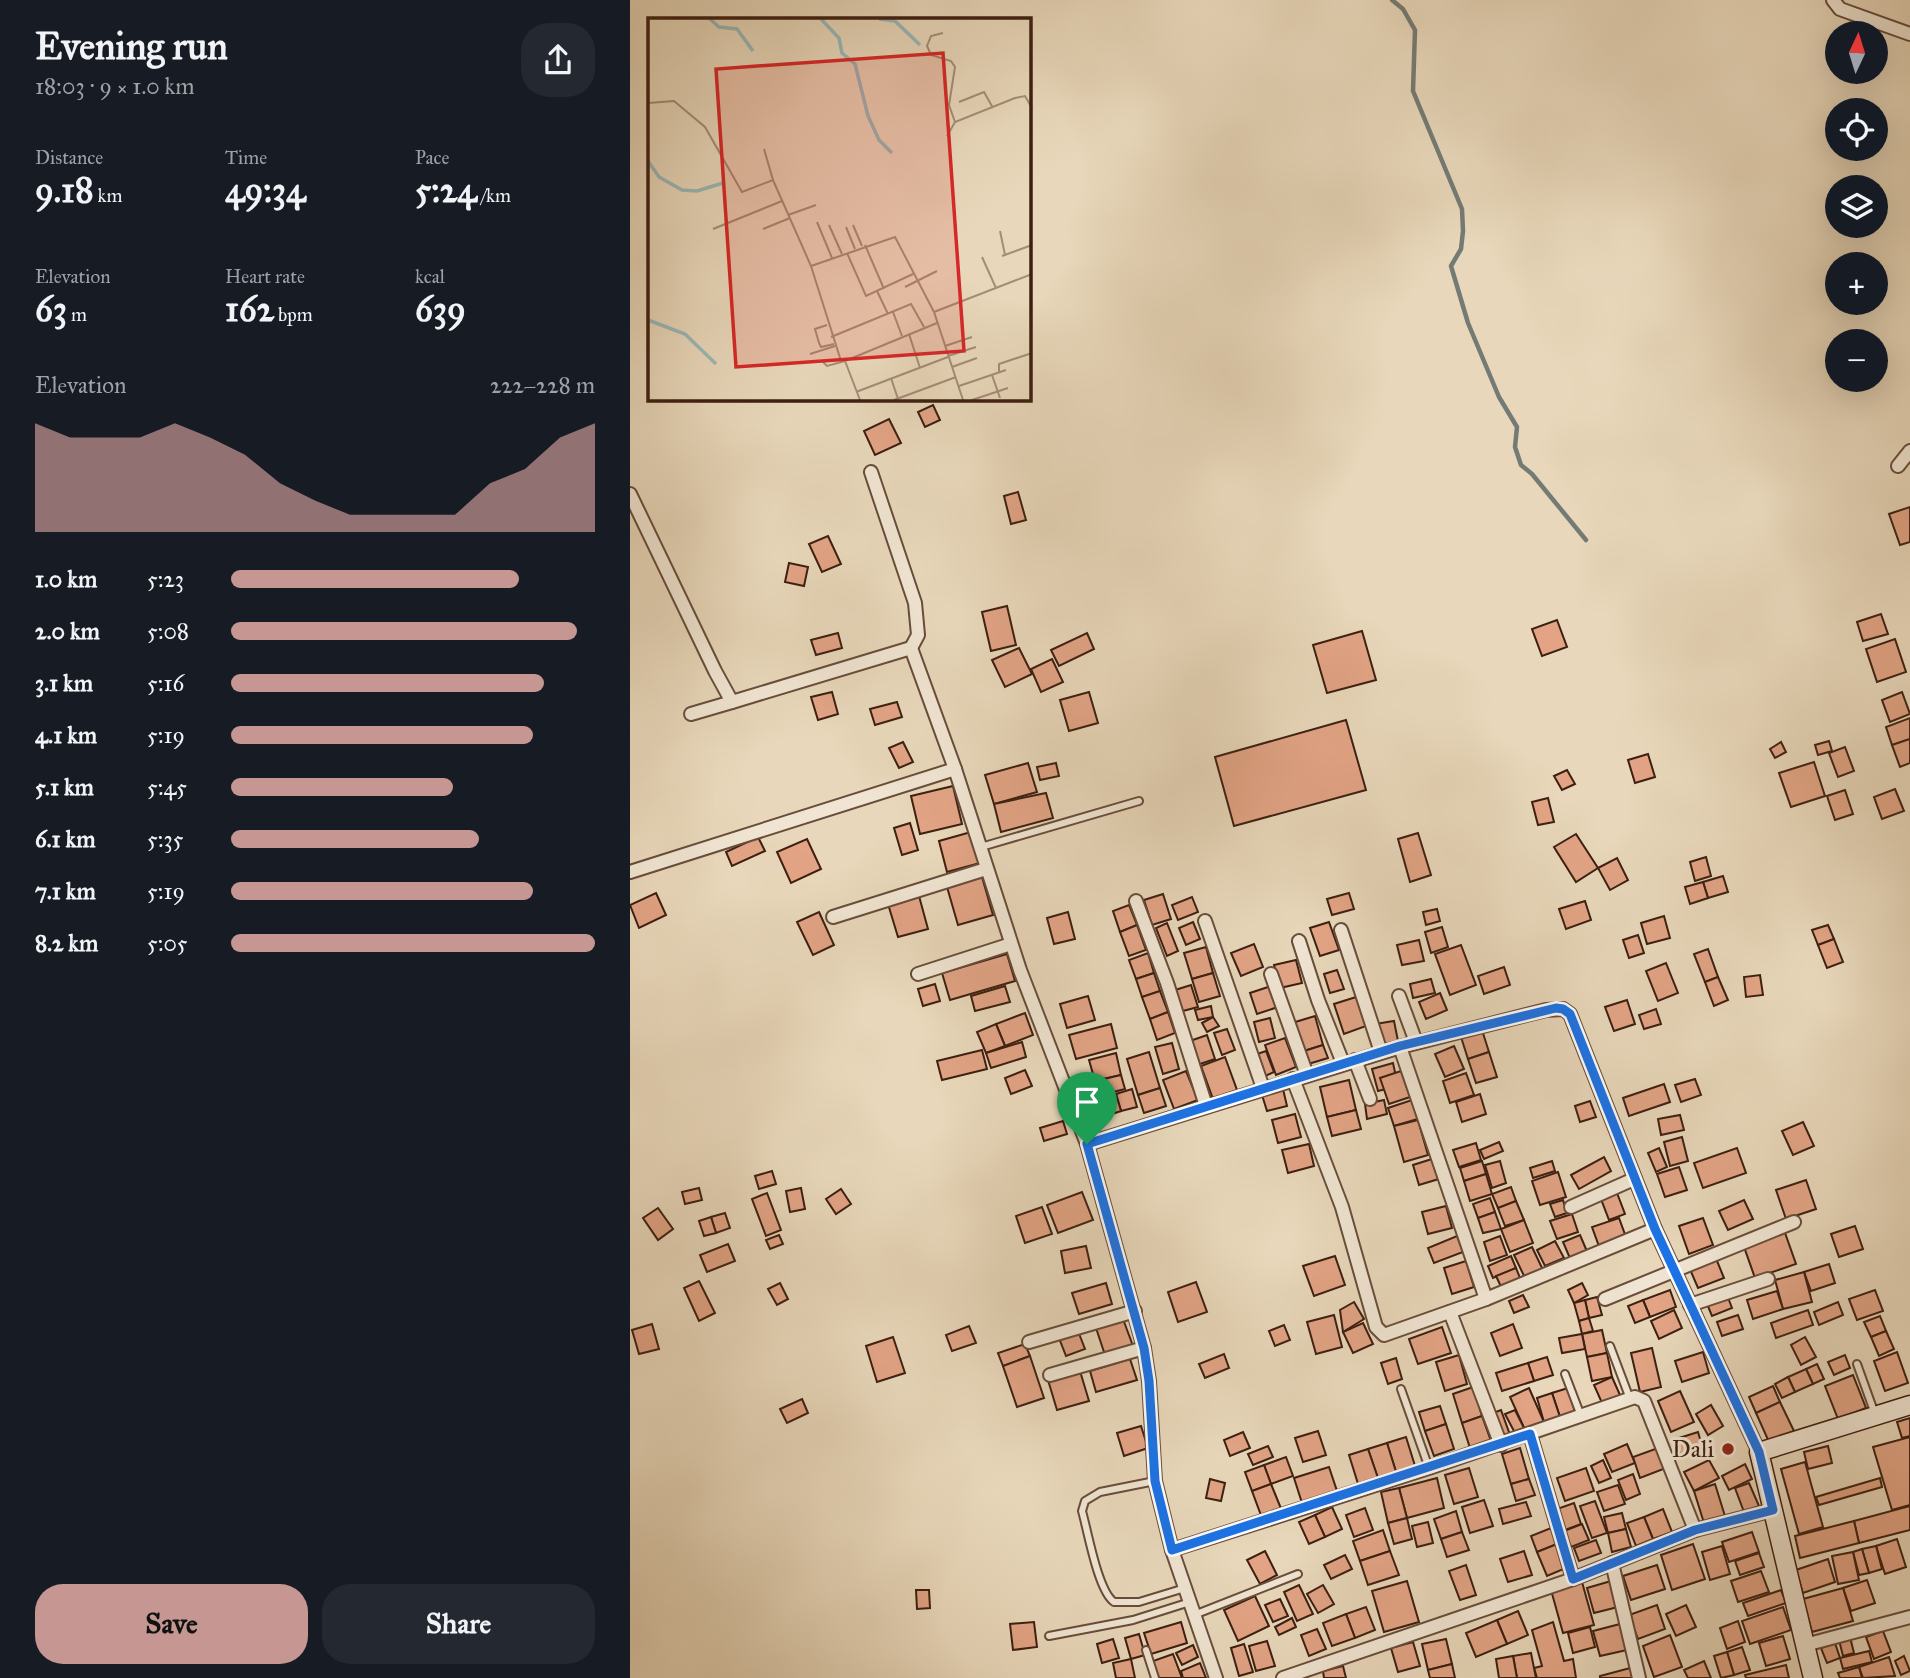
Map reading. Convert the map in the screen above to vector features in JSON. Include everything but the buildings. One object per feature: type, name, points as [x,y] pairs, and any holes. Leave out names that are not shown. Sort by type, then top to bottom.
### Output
[{"type":"street","points":[[1833,0],[1840,9],[1910,34]]},
{"type":"street","points":[[1898,466],[1910,451]]},
{"type":"street","points":[[691,714],[911,648],[918,635],[915,603],[871,472]]},
{"type":"street","points":[[630,494],[732,702]]},
{"type":"street","points":[[911,648],[956,769],[1011,944],[1087,1144],[1144,1348],[1149,1381],[1155,1481],[1172,1550],[1216,1678]]},
{"type":"street","points":[[630,872],[956,769]]},
{"type":"street","points":[[833,917],[986,869]]},
{"type":"street","points":[[1136,901],[1167,983],[1206,1106]]},
{"type":"street","points":[[1205,921],[1264,1088]]},
{"type":"street","points":[[1341,930],[1381,1052]]},
{"type":"street","points":[[1299,941],[1318,1000],[1370,1099]]},
{"type":"street","points":[[918,974],[1011,944]]},
{"type":"street","points":[[1272,974],[1307,1075]]},
{"type":"street","points":[[1399,996],[1416,1042]]},
{"type":"street","points":[[1087,1144],[1400,1046],[1546,1010],[1563,1009],[1570,1014],[1655,1229],[1759,1452],[1813,1678]]},
{"type":"street","points":[[1400,1046],[1486,1298]]},
{"type":"street","points":[[1293,1079],[1342,1207],[1376,1327],[1384,1335],[1486,1298],[1655,1229]]},
{"type":"street","points":[[1571,1207],[1634,1179]]},
{"type":"street","points":[[1605,1299],[1794,1222]]},
{"type":"street","points":[[1690,1305],[1768,1279]]},
{"type":"street","points":[[1029,1342],[1135,1311]]},
{"type":"street","points":[[1450,1312],[1500,1445]]},
{"type":"street","points":[[1050,1375],[1144,1348]]},
{"type":"street","points":[[1172,1550],[1500,1445],[1630,1399],[1641,1398],[1695,1530]]},
{"type":"street","points":[[1759,1452],[1910,1405]]},
{"type":"street","points":[[1530,1434],[1573,1579]]},
{"type":"street","points":[[1283,1678],[1573,1579],[1695,1530],[1773,1510]]},
{"type":"street","points":[[1612,1563],[1639,1678]]},
{"type":"street","points":[[1805,1645],[1910,1617]]},
{"type":"lane","points":[[981,847],[1139,801]]},
{"type":"lane","points":[[1610,1346],[1630,1399]]},
{"type":"lane","points":[[1857,1364],[1875,1416]]},
{"type":"lane","points":[[1565,1374],[1581,1416]]},
{"type":"lane","points":[[1401,1389],[1429,1468]]},
{"type":"lane","points":[[1155,1481],[1100,1492],[1085,1501],[1082,1511],[1105,1592],[1114,1602],[1139,1602],[1185,1588]]},
{"type":"lane","points":[[1049,1636],[1192,1609],[1298,1574]]},
{"type":"lane","points":[[1146,1650],[1155,1678]]},
{"type":"waterway","points":[[1392,0],[1403,9],[1415,30],[1413,91],[1462,209],[1461,249],[1451,266],[1468,323],[1499,397],[1517,427],[1515,447],[1521,465],[1532,474],[1586,540]]},
{"type":"place","name":"Dali","points":[[1728,1449]]},
{"type":"route","points":[[1563,1009],[1570,1014],[1655,1229],[1759,1452],[1773,1510],[1695,1530],[1573,1579],[1530,1434],[1172,1550],[1155,1481],[1149,1381],[1144,1348],[1087,1144],[1400,1046],[1546,1010],[1563,1009]]}]
